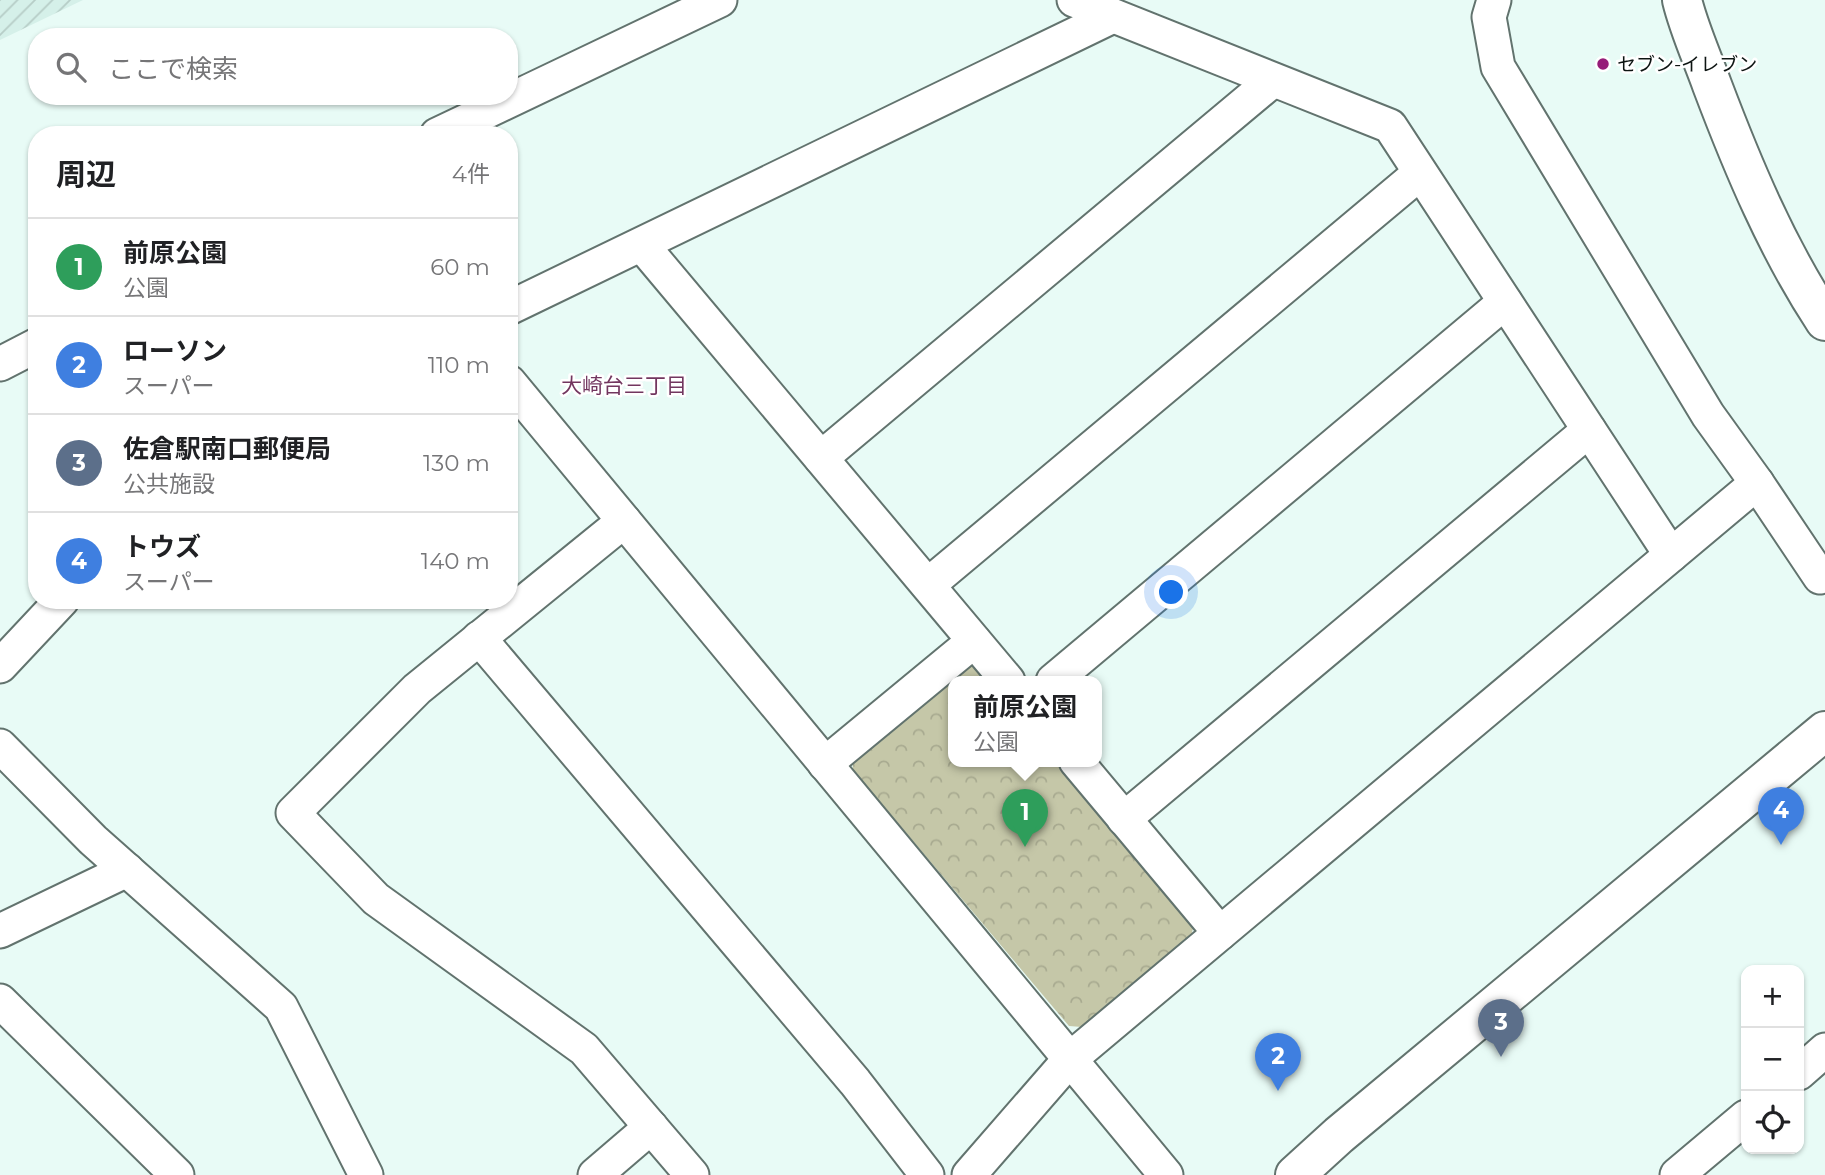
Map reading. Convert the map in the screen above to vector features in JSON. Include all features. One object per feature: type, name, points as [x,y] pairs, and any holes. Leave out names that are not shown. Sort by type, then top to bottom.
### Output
[{"type":"street","points":[[518,96],[720,0]]},
{"type":"street","points":[[1074,0],[1390,126],[1671,555]]},
{"type":"street","points":[[1494,0],[1489,17],[1498,68],[1708,415],[1758,483],[1820,577]]},
{"type":"street","points":[[1682,0],[1731,135],[1767,219],[1825,321]]},
{"type":"street","points":[[518,304],[1114,16]]},
{"type":"street","points":[[821,458],[1273,80]]},
{"type":"street","points":[[456,126],[500,105]]},
{"type":"street","points":[[928,585],[1420,173]]},
{"type":"street","points":[[642,245],[1004,676]]},
{"type":"street","points":[[1060,676],[1505,302]]},
{"type":"street","points":[[0,364],[28,350]]},
{"type":"street","points":[[518,393],[1166,1175]]},
{"type":"street","points":[[1124,819],[1589,430]]},
{"type":"street","points":[[969,1175],[1070,1059],[1758,483]]},
{"type":"street","points":[[518,607],[624,521]]},
{"type":"street","points":[[0,666],[54,609]]},
{"type":"street","points":[[515,609],[417,689],[292,813],[376,899],[584,1049],[692,1175]]},
{"type":"street","points":[[479,638],[855,1082],[927,1175]]},
{"type":"street","points":[[825,764],[974,640]]},
{"type":"street","points":[[1295,1175],[1339,1135],[1825,731]]},
{"type":"street","points":[[0,746],[93,840],[281,1007],[366,1175]]},
{"type":"street","points":[[1081,767],[1220,933]]},
{"type":"street","points":[[0,931],[127,870]]},
{"type":"street","points":[[0,1001],[177,1175]]},
{"type":"street","points":[[1804,1069],[1825,1050]]},
{"type":"street","points":[[1677,1175],[1741,1121]]},
{"type":"street","points":[[595,1175],[651,1127]]},
{"type":"shaded area","points":[[0,0],[83,0],[0,40]]},
{"type":"green space","points":[[960,662],[989,671],[994,676],[948,676],[948,767],[1068,767],[1194,924],[1191,937],[1082,1027],[1069,1026],[853,770],[852,756]]},
{"type":"place","name":"セブン-イレブン","points":[[1603,64]]},
{"type":"place","name":"トウズ","points":[[1781,845]]},
{"type":"place","name":"前原公園","points":[[1025,847]]},
{"type":"place","name":"佐倉駅南口郵便局","points":[[1501,1057]]},
{"type":"place","name":"ローソン","points":[[1278,1091]]},
{"type":"district","name":"大崎台三丁目","points":[[624,385]]}]
